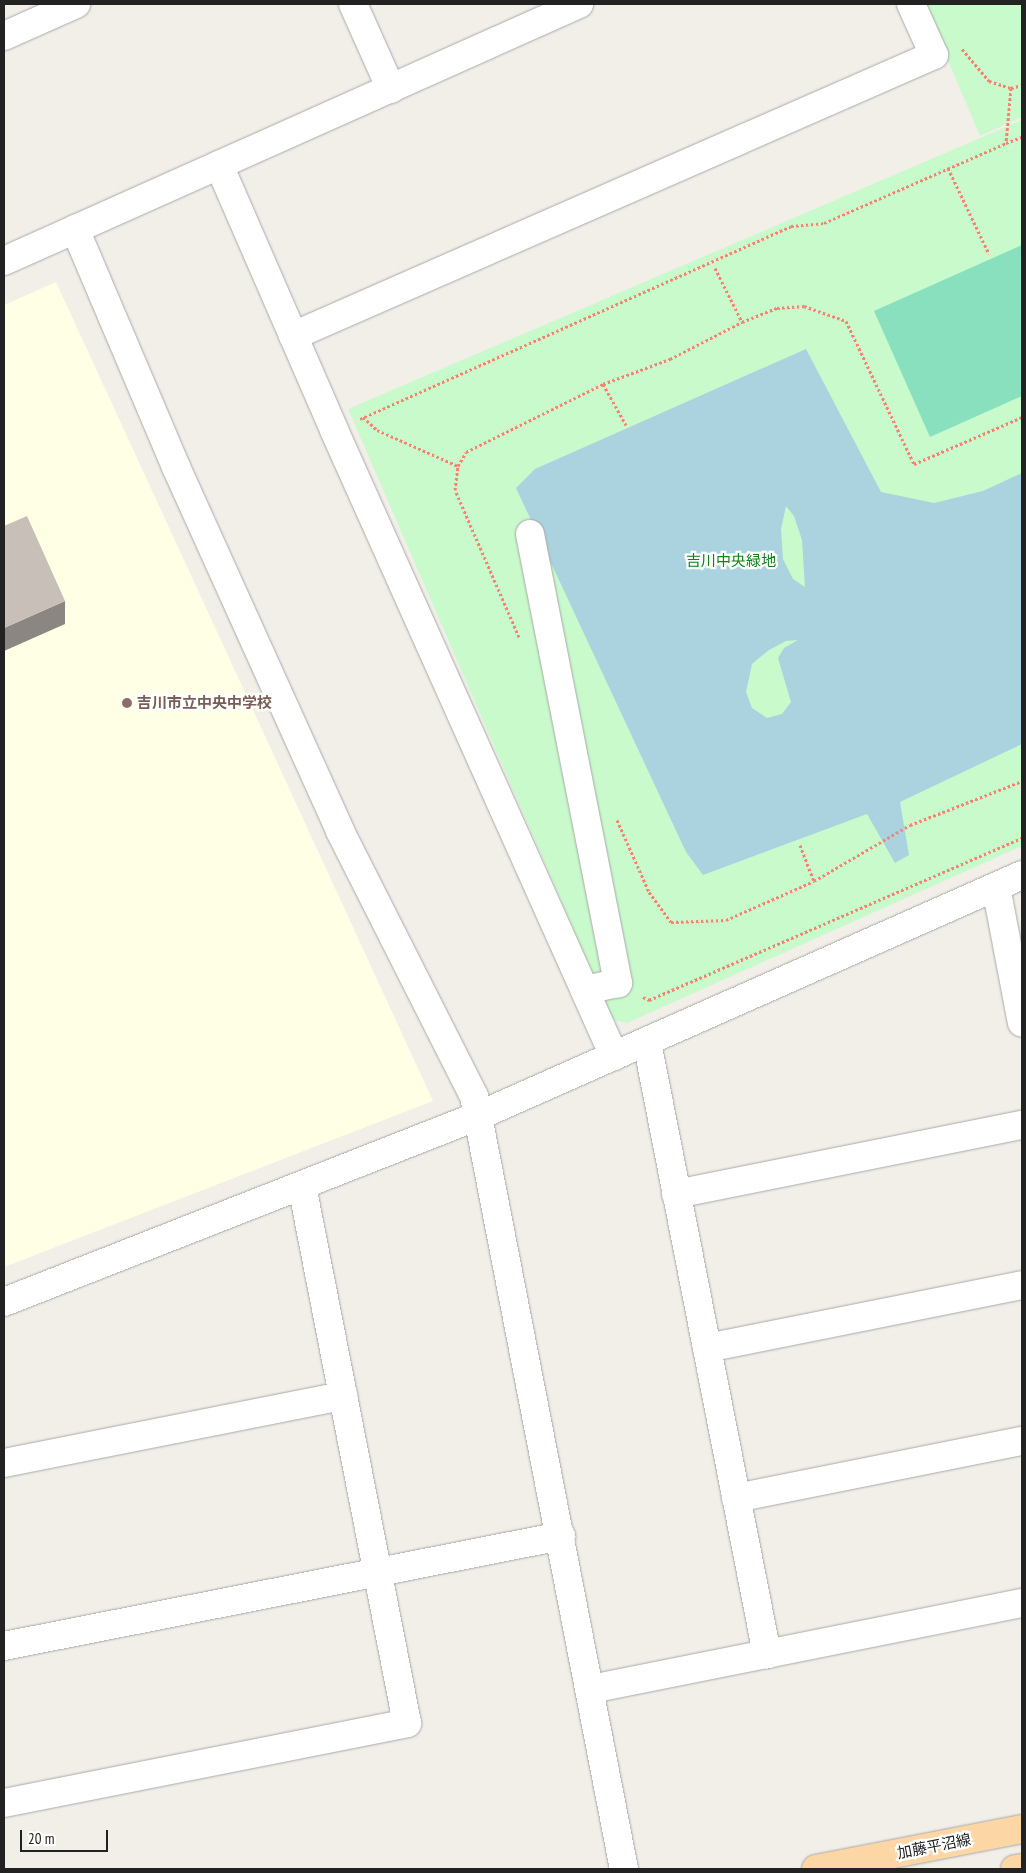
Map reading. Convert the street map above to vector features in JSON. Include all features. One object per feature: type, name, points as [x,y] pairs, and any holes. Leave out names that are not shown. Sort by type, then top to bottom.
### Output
[{"type":"main road","name":"加藤平沼線","points":[[816,1869],[1022,1828]]},
{"type":"main road","points":[[1014,1869],[1022,1868]]},
{"type":"street","points":[[4,36],[76,4]]},
{"type":"street","points":[[353,4],[391,89]]},
{"type":"street","points":[[4,261],[579,4]]},
{"type":"street","points":[[293,336],[934,54],[911,4]]},
{"type":"street","points":[[219,165],[334,430],[614,1056]]},
{"type":"street","points":[[74,229],[267,673],[340,831],[470,1088],[478,1116],[591,1689],[624,1869]]},
{"type":"street","points":[[530,534],[618,982],[585,990]]},
{"type":"street","points":[[4,1302],[478,1116],[1022,875]]},
{"type":"street","points":[[996,887],[1017,972],[1022,1023]]},
{"type":"street","points":[[647,1042],[767,1654]]},
{"type":"street","points":[[676,1194],[1022,1125]]},
{"type":"street","points":[[4,1803],[407,1723],[302,1186]]},
{"type":"street","points":[[707,1348],[1022,1286]]},
{"type":"street","points":[[4,1463],[343,1396]]},
{"type":"street","points":[[736,1498],[1022,1441]]},
{"type":"street","points":[[4,1646],[560,1536]]},
{"type":"street","points":[[591,1689],[1022,1603]]},
{"type":"path","points":[[960,46],[989,81],[1011,88],[1022,85]]},
{"type":"path","points":[[1006,143],[1011,88]]},
{"type":"path","points":[[334,430],[791,226],[824,223],[1022,137]]},
{"type":"path","points":[[948,168],[989,254]]},
{"type":"path","points":[[715,268],[742,322]]},
{"type":"path","points":[[670,359],[742,322],[777,308],[804,306],[846,321],[914,464],[1022,418]]},
{"type":"path","points":[[603,384],[626,426]]},
{"type":"path","points":[[363,417],[377,430],[458,466]]},
{"type":"path","points":[[614,812],[649,892],[672,922],[726,920],[814,881],[910,825],[1022,781]]},
{"type":"path","points":[[618,982],[649,1000],[1022,838]]},
{"type":"path","points":[[800,845],[814,881]]},
{"type":"shaded area","name":"吉川市立中央中学校","points":[[56,282],[433,1101],[4,1267],[4,305]]},
{"type":"green space","points":[[924,4],[1022,4],[1022,117],[980,136]]},
{"type":"green space","name":"吉川中央緑地","points":[[1022,120],[1022,846],[627,1023],[613,1020],[348,409]]},
{"type":"green space","points":[[1022,245],[1022,396],[930,437],[874,311]]},
{"type":"water","points":[[806,349],[881,492],[934,503],[983,491],[1022,473],[1022,744],[900,802],[909,855],[895,863],[867,814],[703,875],[686,852],[516,488],[535,469]],"holes":[[[786,506],[794,516],[802,540],[805,587],[793,579],[783,559],[781,529]],[[798,640],[784,648],[778,658],[791,702],[782,714],[767,718],[752,708],[746,692],[752,664],[769,650],[786,641]]]},
{"type":"building","points":[[27,516],[65,601],[4,628],[4,526]]},
{"type":"place","name":"吉川市立中央中学校","points":[[127,703]]}]
